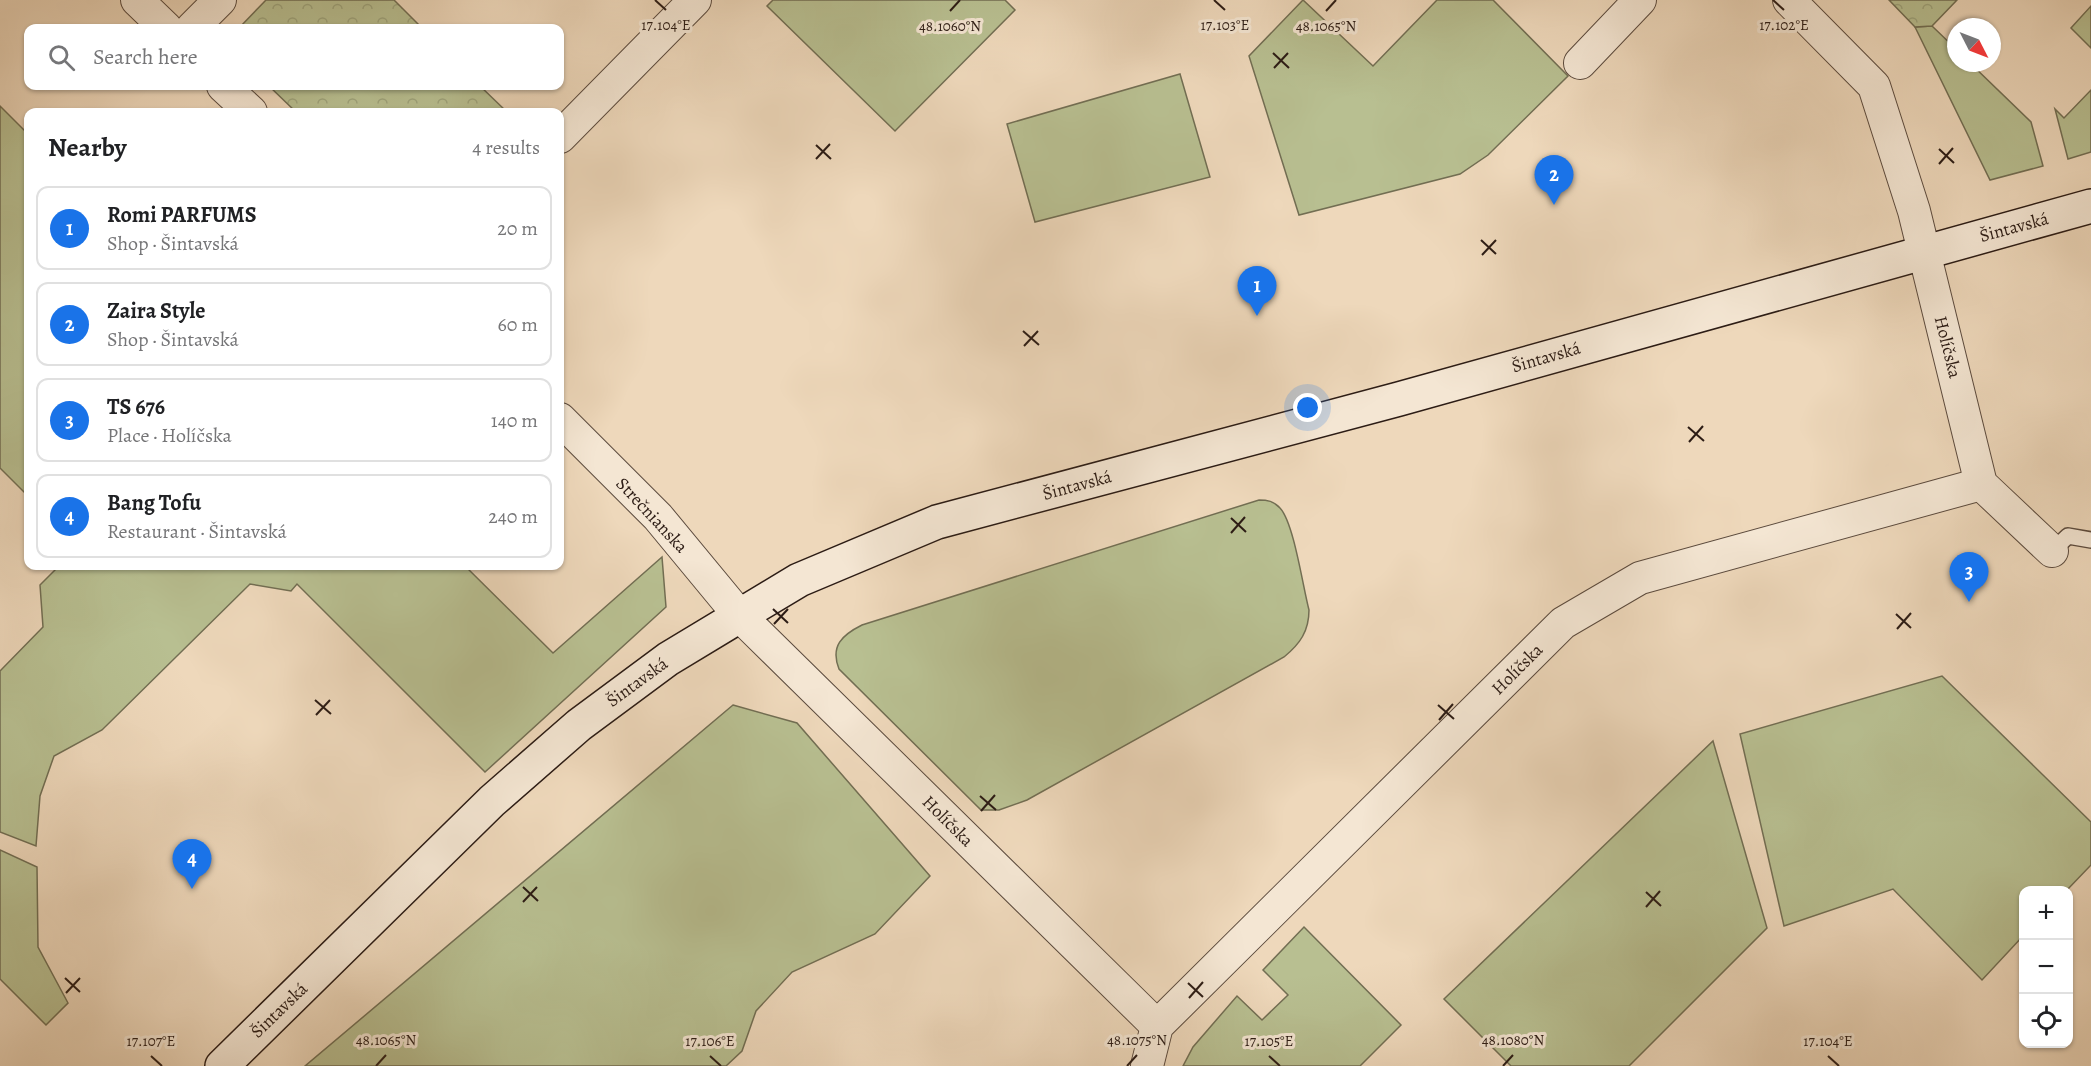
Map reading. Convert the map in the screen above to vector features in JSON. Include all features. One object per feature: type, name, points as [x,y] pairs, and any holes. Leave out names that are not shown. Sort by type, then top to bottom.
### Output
[{"type":"street","points":[[137,0],[162,24]]},
{"type":"street","points":[[196,24],[219,0]]},
{"type":"street","points":[[564,133],[695,0]]},
{"type":"street","points":[[1580,63],[1640,0]]},
{"type":"street","name":"Holíčska","points":[[739,615],[1157,1026],[1563,623],[1640,578],[1981,484],[1914,211],[1874,86],[1789,0]]},
{"type":"street","points":[[227,90],[246,108]]},
{"type":"street","name":"Šintavská","points":[[222,1066],[501,793],[612,700],[668,659],[800,580],[937,522],[1399,399],[2091,206]]},
{"type":"street","name":"Strečnianska","points":[[564,423],[658,517],[739,615]]},
{"type":"street","points":[[1981,484],[2052,551]]},
{"type":"street","points":[[1148,1066],[1157,1026]]},
{"type":"lane","points":[[2052,551],[2068,536],[2091,540]]},
{"type":"green space","points":[[266,0],[394,0],[418,24],[243,24]]},
{"type":"green space","points":[[773,0],[1005,0],[1015,10],[895,131],[767,6]]},
{"type":"green space","points":[[1303,0],[1373,66],[1437,0],[1493,0],[1568,76],[1488,155],[1460,174],[1299,215],[1249,56]]},
{"type":"green space","points":[[1889,0],[1957,0],[1932,26],[1915,27]]},
{"type":"green space","points":[[2091,6],[2091,48],[2071,28]]},
{"type":"green space","points":[[1932,26],[1947,40],[1947,72],[1979,72],[2031,122],[2043,166],[1990,180],[1915,27]]},
{"type":"green space","points":[[1180,74],[1210,177],[1035,222],[1007,124]]},
{"type":"green space","points":[[273,90],[484,90],[503,108],[292,108]]},
{"type":"green space","points":[[2091,90],[2091,152],[2068,159],[2055,109],[2064,118]]},
{"type":"green space","points":[[0,106],[24,130],[24,492],[0,468]]},
{"type":"green space","points":[[1259,500],[1270,501],[1280,508],[1294,541],[1309,610],[1305,631],[1299,642],[1284,657],[1027,800],[999,810],[981,810],[839,669],[836,654],[840,642],[862,625]]},
{"type":"green space","points":[[662,557],[666,607],[485,772],[297,584],[291,591],[250,584],[102,730],[54,756],[40,796],[36,846],[0,832],[0,671],[43,627],[40,585],[55,570],[469,570],[553,653]]},
{"type":"green space","points":[[1942,676],[2091,822],[2091,865],[2071,886],[2019,886],[2019,940],[1982,980],[1893,889],[1784,926],[1740,734]]},
{"type":"green space","points":[[733,705],[797,723],[930,876],[875,934],[792,972],[756,1011],[742,1051],[726,1066],[305,1066]]},
{"type":"green space","points":[[1713,741],[1767,928],[1629,1066],[1511,1066],[1444,999]]},
{"type":"green space","points":[[0,850],[37,867],[38,947],[68,1003],[46,1025],[0,979]]},
{"type":"green space","points":[[1304,927],[1401,1025],[1360,1066],[1183,1066],[1193,1047],[1237,996],[1262,1020],[1288,995],[1263,970]]},
{"type":"place","name":"Zaira Style","points":[[1554,205]]},
{"type":"place","name":"Romi PARFUMS","points":[[1257,316]]},
{"type":"place","name":"TS 676","points":[[1969,602]]},
{"type":"place","name":"Bang Tofu","points":[[192,889]]}]
